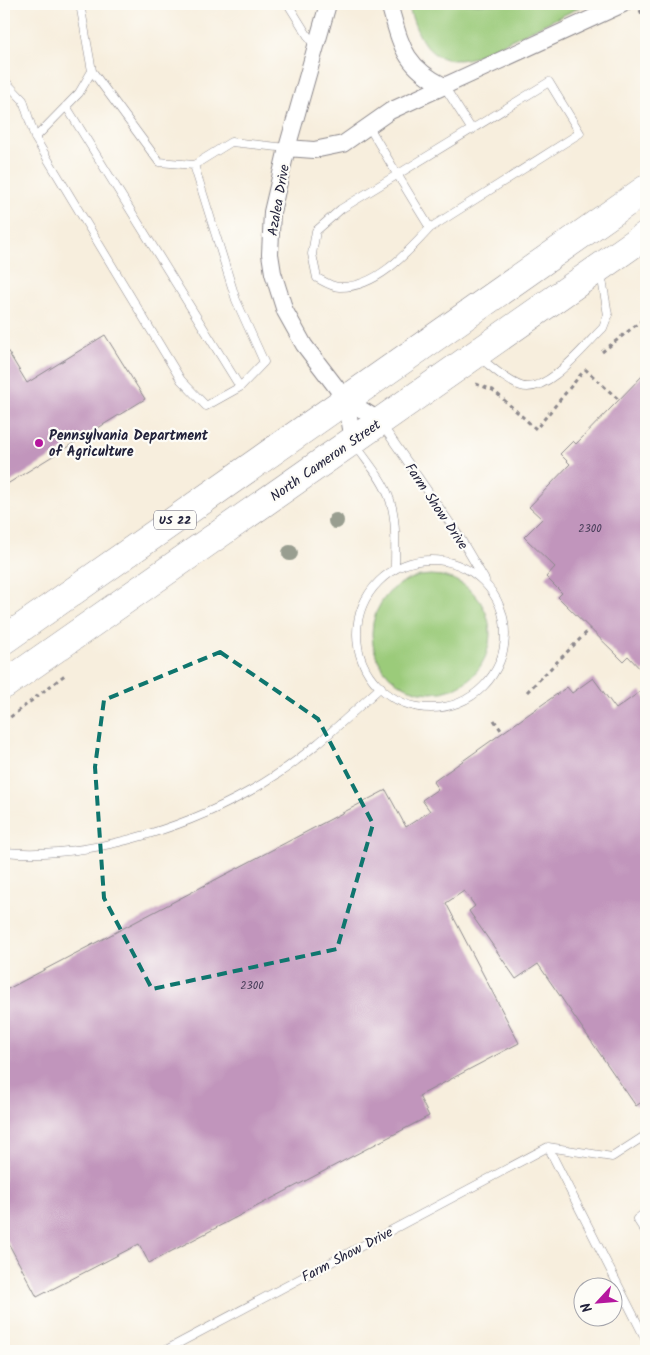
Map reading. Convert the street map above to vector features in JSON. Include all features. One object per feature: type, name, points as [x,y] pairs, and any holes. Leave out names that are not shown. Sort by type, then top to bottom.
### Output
[{"type":"highway","name":"US 22","points":[[4,640],[646,189]]},
{"type":"highway","name":"North Cameron Street","points":[[4,685],[646,235]]},
{"type":"street","name":"Azalea Drive","points":[[328,4],[287,148],[271,226],[273,272],[285,310],[304,345],[346,400],[380,421]]},
{"type":"street","points":[[389,4],[400,40],[414,68],[427,78],[444,86]]},
{"type":"street","points":[[287,148],[327,149],[343,144],[390,111],[623,4]]},
{"type":"street","points":[[346,400],[353,440]]},
{"type":"lane","points":[[80,4],[92,70],[159,162],[194,165],[231,142],[287,148]]},
{"type":"lane","points":[[288,4],[316,48]]},
{"type":"lane","points":[[35,138],[79,93],[92,70]]},
{"type":"lane","points":[[4,80],[23,100],[35,138],[181,380],[206,406],[240,387],[264,362],[236,300],[194,165]]},
{"type":"lane","points":[[549,82],[580,133],[430,228],[407,253],[368,282],[338,287],[317,278],[312,254],[316,231],[341,209],[398,175],[549,82]]},
{"type":"lane","points":[[444,86],[472,130]]},
{"type":"lane","points":[[66,106],[240,387]]},
{"type":"lane","points":[[369,127],[430,228]]},
{"type":"lane","points":[[475,355],[521,386],[538,386],[555,377],[607,322],[608,315],[600,267]]},
{"type":"lane","name":"Farm Show Drive","points":[[380,421],[459,536],[492,592]]},
{"type":"lane","points":[[353,440],[379,479],[390,500],[393,519],[395,569]]},
{"type":"lane","points":[[425,560],[456,564],[482,580],[492,592],[504,620],[505,636],[498,666],[479,690],[452,705],[422,707],[400,700],[381,687],[370,676],[363,662],[357,632],[365,602],[373,589],[395,569],[425,560]]},
{"type":"lane","points":[[4,852],[42,852],[121,841],[165,829],[205,815],[243,796],[278,775],[311,750],[381,687]]},
{"type":"lane","points":[[548,1147],[612,1157],[646,1135]]},
{"type":"lane","points":[[548,1147],[646,1340]]},
{"type":"lane","name":"Farm Show Drive","points":[[164,1351],[548,1147]]},
{"type":"lane","points":[[646,1212],[637,1219],[646,1234]]},
{"type":"path","points":[[640,9],[646,22]]},
{"type":"path","points":[[597,357],[646,316]]},
{"type":"path","points":[[473,385],[478,384],[493,390],[536,429],[591,363]]},
{"type":"path","points":[[585,369],[619,400]]},
{"type":"path","points":[[528,692],[590,629]]},
{"type":"path","points":[[494,720],[503,732]]},
{"type":"path","points":[[4,1341],[9,1351]]},
{"type":"highlighted area","points":[[220,652],[318,719],[373,824],[337,949],[152,989],[104,898],[95,767],[104,700]]},
{"type":"green space","points":[[408,4],[587,4],[475,57],[460,60],[447,59],[437,55],[428,48],[416,29]]},
{"type":"green space","points":[[431,575],[454,579],[473,592],[486,611],[490,634],[486,657],[473,676],[454,689],[431,693],[408,689],[389,676],[376,657],[372,634],[376,611],[389,592],[408,579]]},
{"type":"building","name":"Pennsylvania Department of Agriculture","points":[[105,335],[145,399],[4,486],[4,345],[27,383]]},
{"type":"building","points":[[646,372],[646,669],[643,672],[628,656],[623,661],[558,597],[562,593],[546,577],[555,567],[524,537],[542,519],[529,507],[570,464],[560,454],[573,441],[576,444]]},
{"type":"building","points":[[593,678],[616,709],[641,691],[646,699],[646,1099],[636,1106],[538,964],[516,979],[469,911],[475,906],[464,891],[446,903],[519,1043],[419,1096],[429,1116],[149,1263],[139,1244],[37,1297],[4,1235],[4,991],[386,790],[406,827],[430,811],[422,800],[438,789],[433,782],[567,687],[572,693]]},
{"type":"place","name":"Pennsylvania Department of Agriculture","points":[[39,443]]}]
